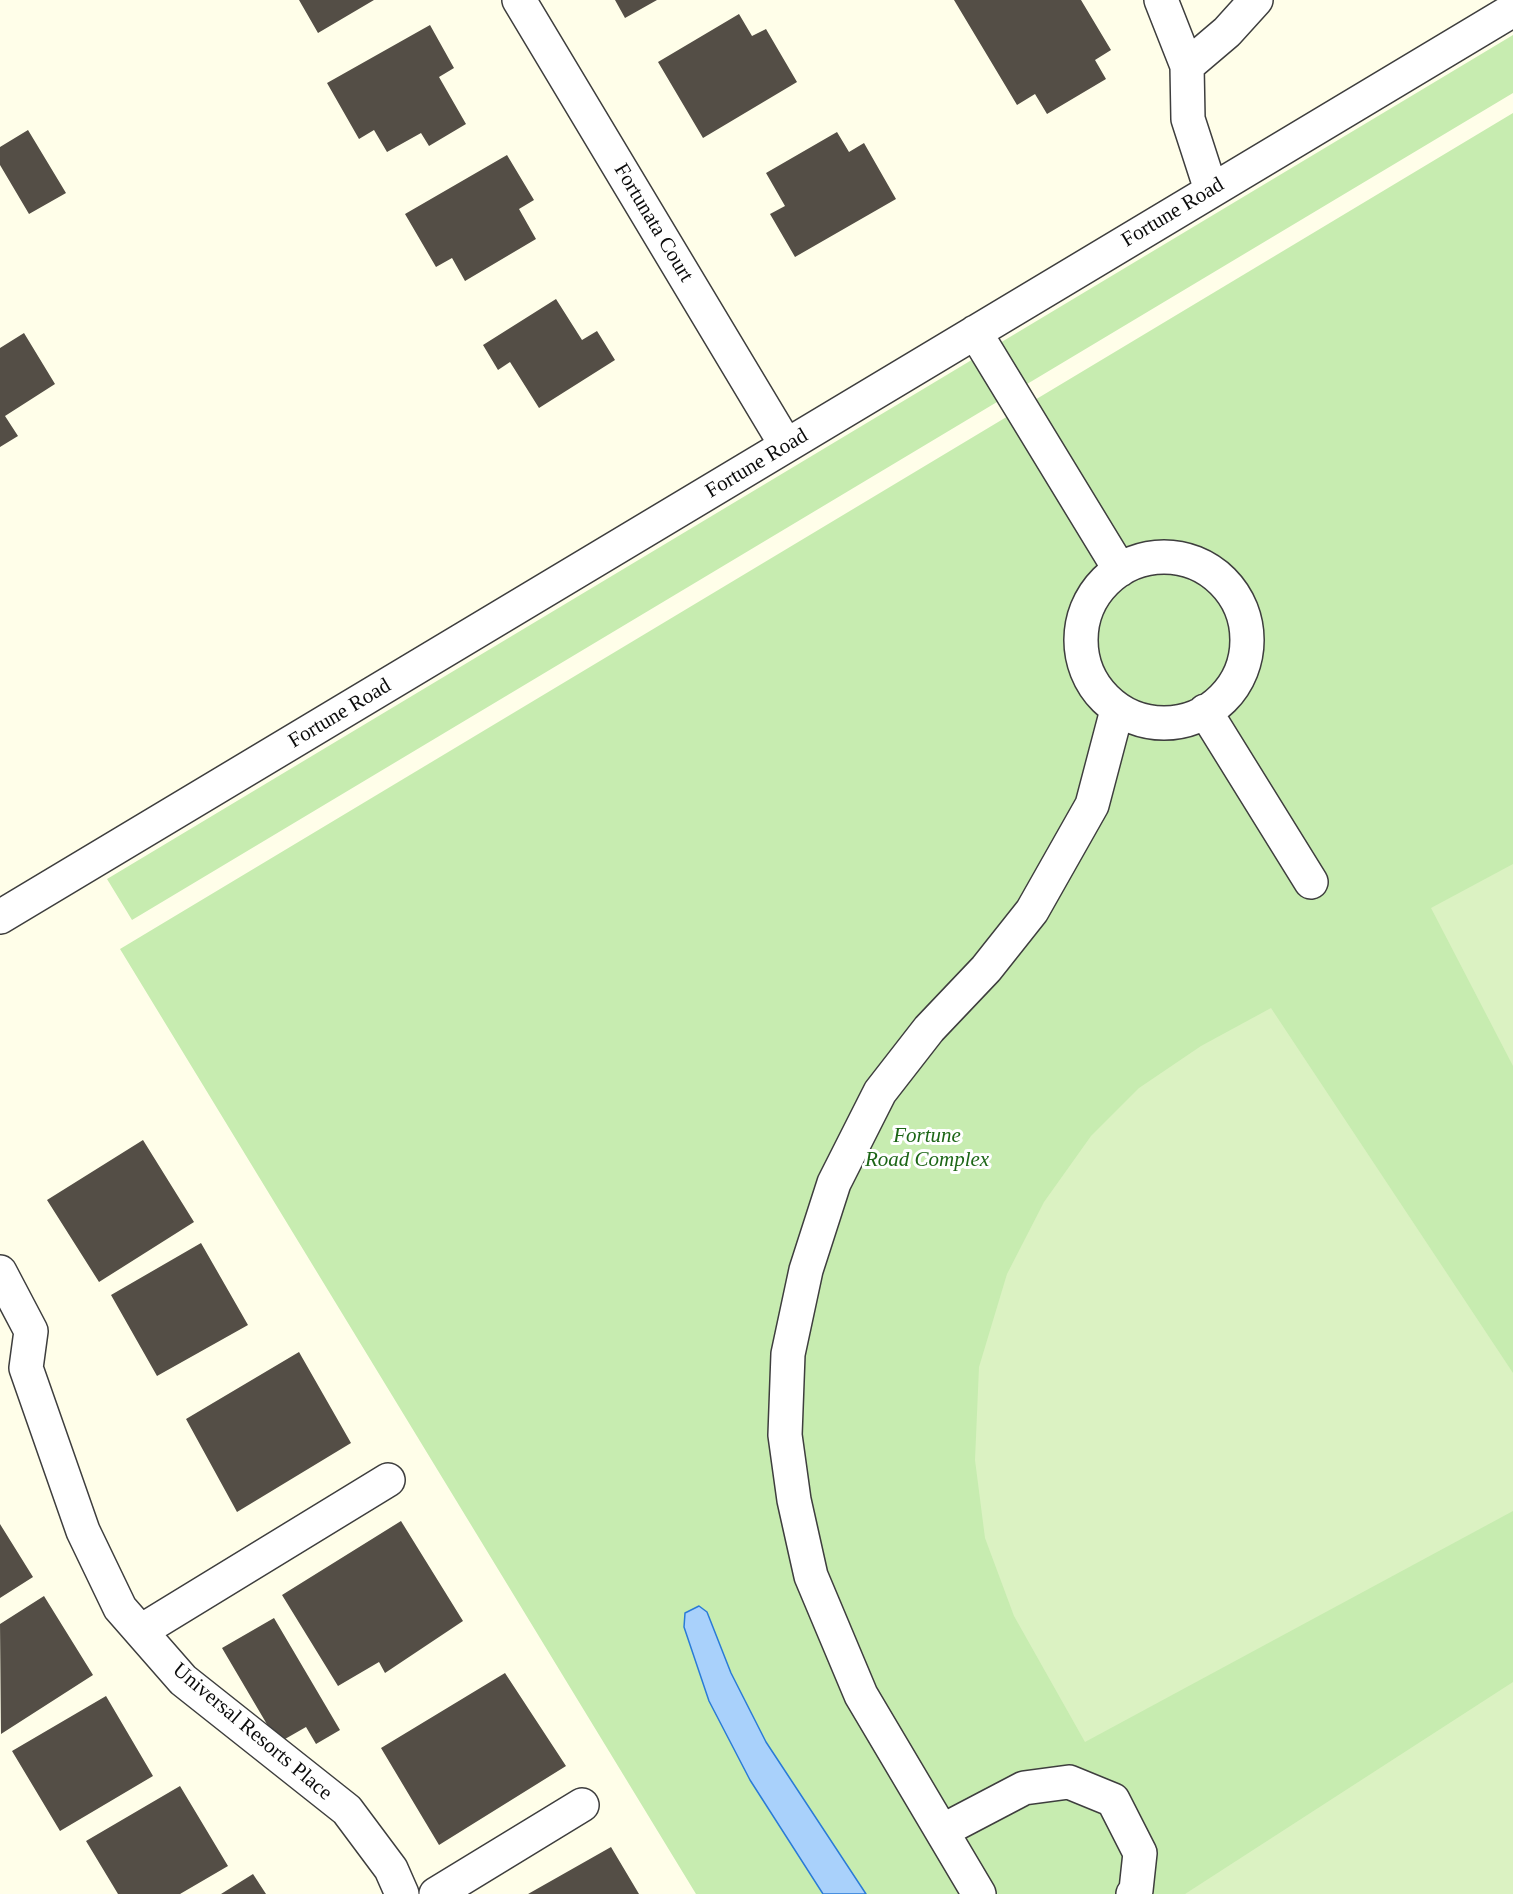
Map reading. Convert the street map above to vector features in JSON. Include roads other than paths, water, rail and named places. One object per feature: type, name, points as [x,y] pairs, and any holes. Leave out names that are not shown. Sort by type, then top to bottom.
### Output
[{"type":"street","name":"Fortunata Court","points":[[519,0],[786,445]]},
{"type":"street","points":[[1161,0],[1187,66],[1188,119],[1211,190]]},
{"type":"street","points":[[1187,66],[1227,32],[1256,0]]},
{"type":"street","name":"Fortune Road","points":[[0,917],[1513,10]]},
{"type":"street","points":[[975,332],[1120,570]]},
{"type":"street","points":[[1156,557],[1185,559],[1211,571],[1232,591],[1246,623],[1246,652],[1237,680],[1219,703],[1194,718],[1173,723],[1144,721],[1117,710],[1097,690],[1081,654],[1082,625],[1092,598],[1111,576],[1120,570],[1128,565],[1156,557]]},
{"type":"street","points":[[979,1894],[861,1695],[811,1576],[794,1500],[785,1435],[788,1354],[806,1270],[834,1183],[880,1092],[929,1029],[986,969],[1032,912],[1092,805],[1117,710]]},
{"type":"street","points":[[1205,711],[1311,882]]},
{"type":"street","name":"Universal Resorts Place","points":[[2,1280],[31,1331],[26,1368],[83,1531],[120,1608],[183,1680],[347,1810],[391,1869],[402,1894]]},
{"type":"street","points":[[0,1350],[26,1368]]},
{"type":"street","points":[[141,1632],[388,1480]]},
{"type":"street","points":[[942,1831],[1024,1788],[1069,1782],[1113,1800],[1140,1852],[1136,1890],[1133,1894]]},
{"type":"street","points":[[436,1894],[582,1805]]},
{"type":"water","points":[[699,1606],[707,1612],[731,1673],[766,1742],[866,1894],[823,1894],[750,1780],[709,1701],[684,1627],[685,1613]]},
{"type":"park label","name":"Fortune Road Complex","points":[[927,1148]]}]
